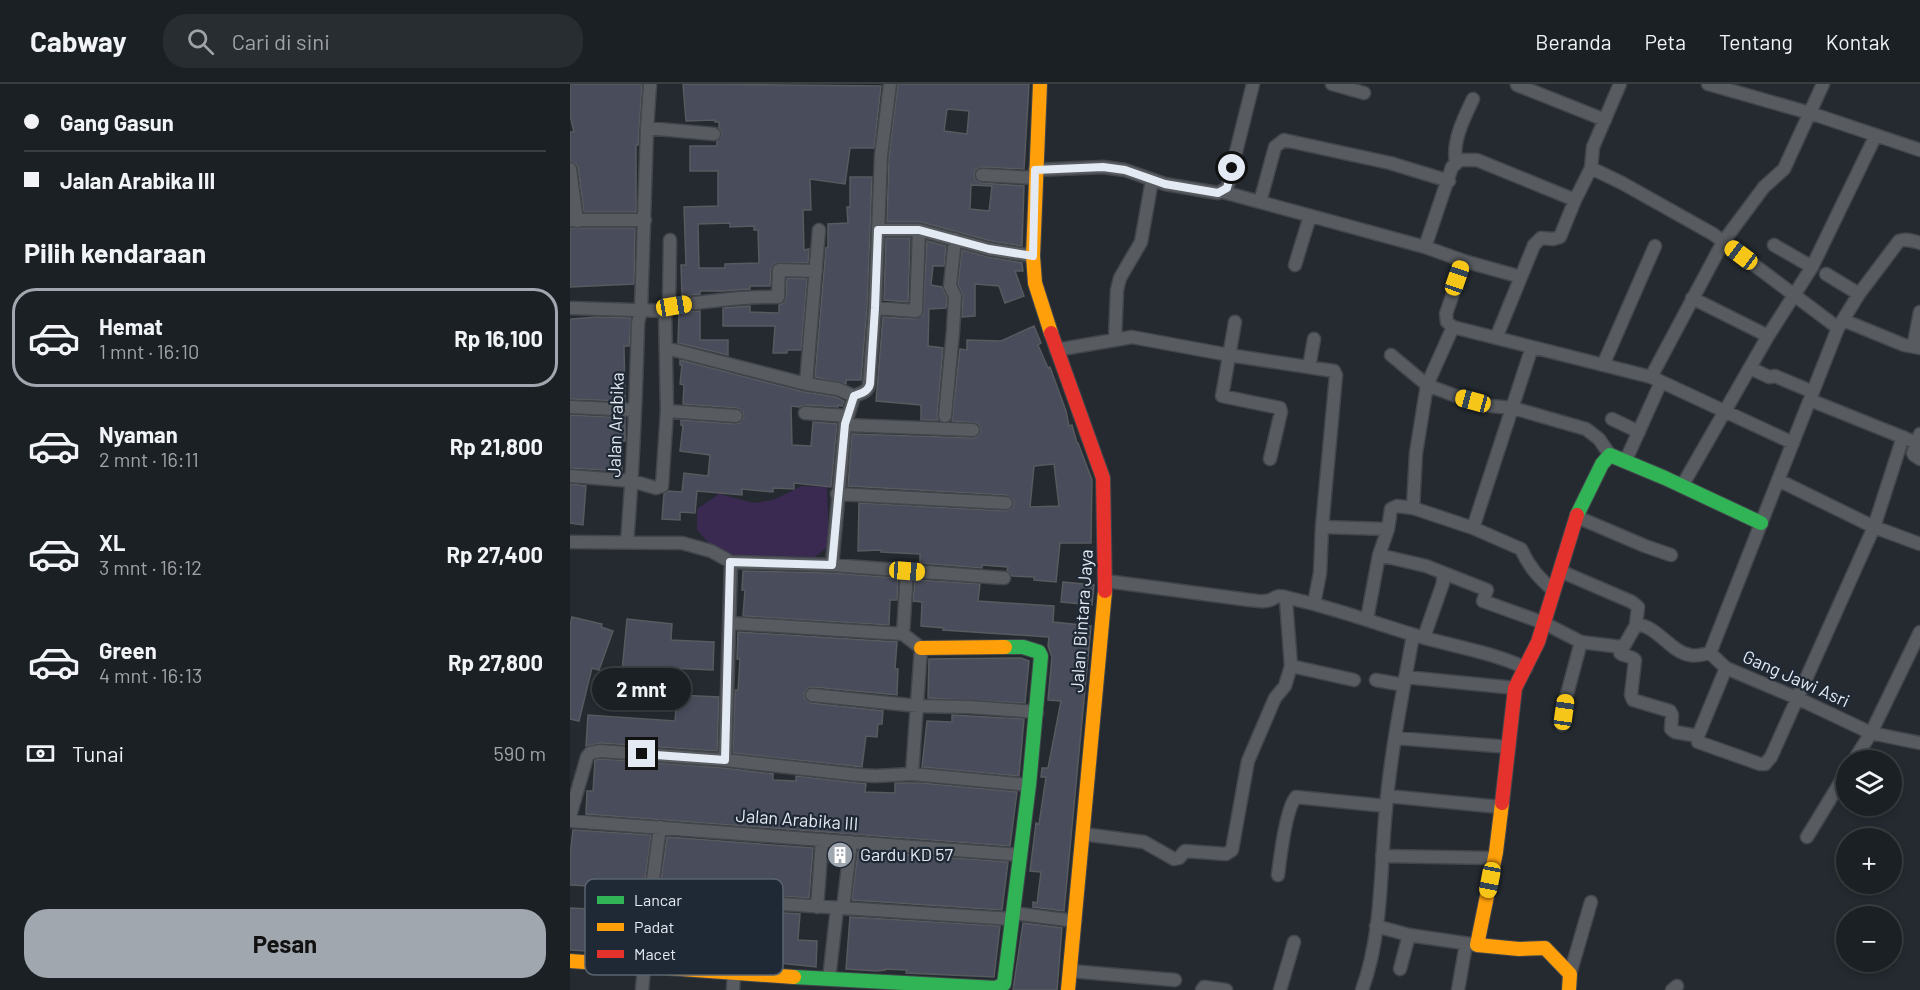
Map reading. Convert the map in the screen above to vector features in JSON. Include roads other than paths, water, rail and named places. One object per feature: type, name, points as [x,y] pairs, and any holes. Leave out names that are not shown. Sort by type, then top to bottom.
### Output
[{"type":"street","name":"Jalan Arabika","points":[[627,542],[632,481],[638,323],[641,310],[650,84]]},
{"type":"street","points":[[832,565],[845,420],[854,396],[869,388],[875,308],[881,156],[890,84]]},
{"type":"street","name":"Jalan Bintara Jaya","points":[[1040,84],[1035,174],[1033,256],[1035,283],[1056,350],[1103,478],[1106,581],[1068,990]]},
{"type":"street","points":[[1223,192],[1227,188],[1252,84]]},
{"type":"street","points":[[1332,84],[1364,93]]},
{"type":"street","points":[[1496,338],[1537,240],[1560,237],[1591,168],[1593,147],[1620,84]]},
{"type":"street","points":[[1708,84],[1810,112],[1920,150]]},
{"type":"street","points":[[1625,462],[1639,432],[1656,380],[1692,298],[1722,242],[1764,187],[1784,169],[1823,84]]},
{"type":"street","points":[[1516,85],[1605,120]]},
{"type":"street","points":[[1456,162],[1454,155],[1457,141],[1473,99]]},
{"type":"street","points":[[647,128],[714,134]]},
{"type":"street","points":[[1682,486],[1768,336],[1796,296],[1876,135]]},
{"type":"street","points":[[1260,202],[1275,147],[1284,140],[1390,164],[1449,181]]},
{"type":"street","points":[[1425,247],[1452,167],[1456,162],[1465,158],[1477,160],[1575,200]]},
{"type":"street","points":[[982,175],[1035,174],[1103,167],[1125,170],[1165,184],[1223,192],[1425,247],[1521,277]]},
{"type":"street","points":[[1591,168],[1713,234],[1796,296],[1841,324],[1915,347],[1920,312]]},
{"type":"street","points":[[570,169],[573,220],[645,220]]},
{"type":"street","points":[[1115,340],[1117,290],[1120,278],[1141,242],[1152,180]]},
{"type":"street","points":[[1295,265],[1310,216]]},
{"type":"street","points":[[806,384],[819,230]]},
{"type":"street","points":[[878,230],[919,230],[989,249],[1033,256]]},
{"type":"street","points":[[875,308],[916,311],[919,230]]},
{"type":"street","points":[[945,416],[955,296],[950,286],[955,239]]},
{"type":"street","points":[[1636,626],[1644,625],[1682,652],[1693,656],[1710,653],[1841,324],[1859,294],[1899,241],[1903,239],[1920,243]]},
{"type":"street","points":[[570,476],[632,481],[656,488],[662,486],[667,411],[666,348],[670,240]]},
{"type":"street","points":[[1774,245],[1812,267]]},
{"type":"street","points":[[1603,365],[1655,246]]},
{"type":"street","points":[[1464,261],[1446,314],[1447,322],[1453,327],[1656,380],[1792,443]]},
{"type":"street","points":[[570,308],[667,309],[712,300],[778,297],[779,270],[816,271]]},
{"type":"street","points":[[1826,274],[1859,294]]},
{"type":"street","points":[[1692,298],[1768,336]]},
{"type":"street","points":[[1235,322],[1222,396],[1277,406],[1281,410],[1270,459]]},
{"type":"street","points":[[1413,508],[1416,453],[1427,385],[1453,327]]},
{"type":"street","points":[[1056,350],[1132,337],[1334,371],[1336,375],[1320,573],[1314,604]]},
{"type":"street","points":[[1309,367],[1314,339]]},
{"type":"street","points":[[1473,528],[1532,347]]},
{"type":"street","points":[[666,348],[806,384],[838,389],[854,396]]},
{"type":"street","points":[[1391,355],[1427,385],[1491,406],[1513,408],[1586,429],[1599,439],[1610,455],[1761,523]]},
{"type":"street","points":[[1750,368],[1769,377],[1774,376],[1811,396],[1903,437],[1918,439],[1913,453],[1920,459]]},
{"type":"street","points":[[570,407],[634,410]]},
{"type":"street","points":[[667,411],[736,416]]},
{"type":"street","points":[[805,413],[845,420],[973,430]]},
{"type":"street","points":[[1612,419],[1639,432]]},
{"type":"street","points":[[1726,668],[1698,736],[1698,742],[1765,764],[1771,757],[1874,527],[1903,437]]},
{"type":"street","points":[[1458,990],[1494,858],[1515,688],[1526,668],[1544,623],[1577,517],[1602,464],[1610,455]]},
{"type":"street","points":[[1778,480],[1874,527],[1920,544]]},
{"type":"street","points":[[837,494],[1006,503]]},
{"type":"street","points":[[1367,619],[1391,509],[1394,507],[1413,508],[1473,528],[1521,549],[1535,574],[1554,591]]},
{"type":"street","points":[[1577,517],[1671,555]]},
{"type":"street","points":[[1322,527],[1388,529]]},
{"type":"street","points":[[570,542],[692,545],[711,551],[730,562],[832,565],[1004,578]]},
{"type":"street","points":[[1380,555],[1426,566],[1487,590],[1483,601],[1544,623],[1581,642],[1621,647]]},
{"type":"street","points":[[725,760],[730,562]]},
{"type":"street","points":[[903,634],[907,571]]},
{"type":"street","points":[[1560,571],[1632,602],[1638,607],[1636,626],[1624,646],[1621,647],[1620,653],[1635,660],[1631,695],[1633,700],[1670,711],[1671,729],[1675,732],[1698,736]]},
{"type":"street","points":[[1363,990],[1370,969],[1376,926],[1387,801],[1404,681],[1418,636],[1443,583],[1443,573]]},
{"type":"street","points":[[1106,581],[1249,600],[1265,601],[1281,596],[1367,619],[1418,636],[1482,651],[1526,668]]},
{"type":"street","points":[[1083,834],[1144,842],[1174,859],[1179,858],[1185,851],[1226,854],[1232,850],[1248,761],[1275,698],[1285,684],[1291,666],[1286,600],[1289,598]]},
{"type":"street","points":[[730,623],[903,634],[921,648],[1023,647],[1039,652],[1041,656],[1029,785],[1005,984],[996,988],[886,987],[829,979],[766,975]]},
{"type":"street","points":[[1860,750],[1871,733],[1920,633]]},
{"type":"street","points":[[1563,725],[1566,698],[1581,642]]},
{"type":"street","points":[[912,774],[921,648]]},
{"type":"street","name":"Gang Jawi Asri","points":[[1710,653],[1726,668],[1871,733],[1920,742]]},
{"type":"street","points":[[1291,666],[1354,680]]},
{"type":"street","points":[[1376,680],[1515,688]]},
{"type":"street","points":[[812,695],[918,706],[969,706],[1037,712]]},
{"type":"street","points":[[1396,738],[1509,747]]},
{"type":"street","points":[[570,816],[587,758],[590,753],[600,751],[725,760],[859,775],[912,774],[1029,785]]},
{"type":"street","points":[[1807,837],[1836,789]]},
{"type":"street","points":[[1278,875],[1289,812],[1292,801],[1296,797],[1500,807]]},
{"type":"street","name":"Jalan Arabika III","points":[[570,821],[1021,855]]},
{"type":"street","points":[[653,879],[660,827]]},
{"type":"street","points":[[817,907],[822,840]]},
{"type":"street","points":[[829,979],[851,842]]},
{"type":"street","points":[[1382,856],[1494,858]]},
{"type":"street","points":[[1569,990],[1570,974],[1591,902]]},
{"type":"street","points":[[783,905],[1075,921]]},
{"type":"street","points":[[1376,926],[1409,935],[1472,944],[1519,949],[1545,948],[1570,974]]},
{"type":"street","points":[[1400,969],[1409,935]]},
{"type":"street","points":[[1280,990],[1294,942]]},
{"type":"street","points":[[570,961],[585,962]]},
{"type":"street","points":[[1070,971],[1169,983]]},
{"type":"street","points":[[642,990],[643,975]]},
{"type":"street","points":[[733,990],[734,975]]},
{"type":"street","points":[[1202,990],[1204,987],[1226,990]]},
{"type":"place","name":"Gardu KD 57","points":[[840,855]]}]
